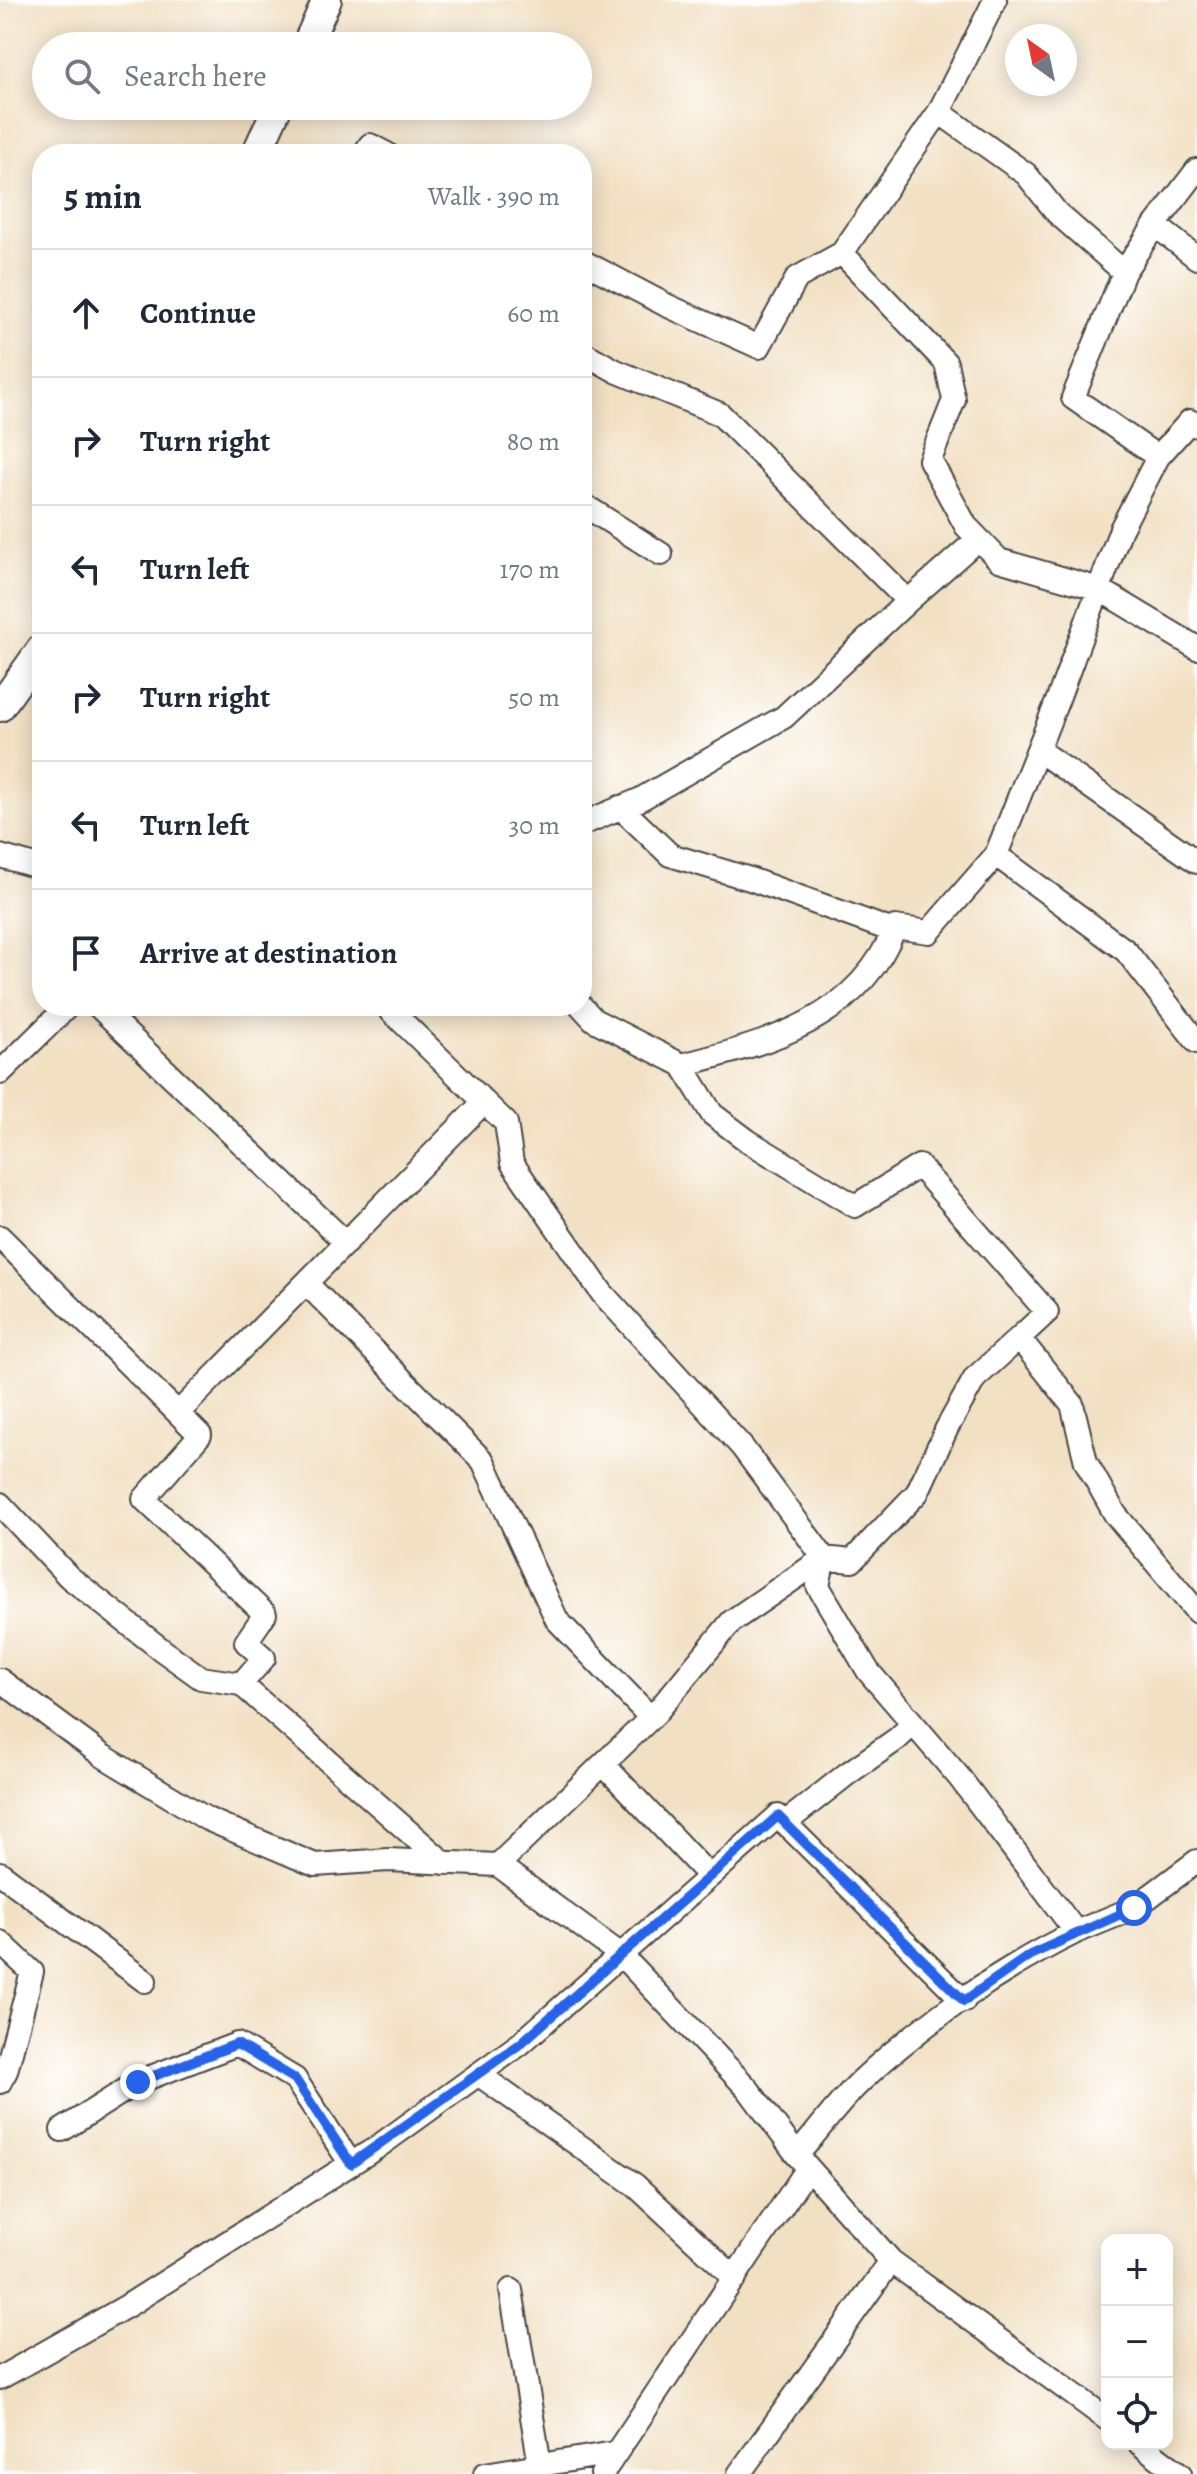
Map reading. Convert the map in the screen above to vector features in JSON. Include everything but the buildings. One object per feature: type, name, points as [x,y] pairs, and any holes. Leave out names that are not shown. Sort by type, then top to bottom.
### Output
[{"type":"main road","points":[[312,32],[327,0]]},
{"type":"main road","points":[[261,144],[272,120]]},
{"type":"main road","points":[[0,707],[32,662]]},
{"type":"street","points":[[592,266],[666,305],[759,347],[797,278],[842,253],[939,112],[995,0]]},
{"type":"street","points":[[939,112],[1026,174],[1057,213],[1124,272]]},
{"type":"street","points":[[1158,457],[1073,398],[1124,272],[1197,170]]},
{"type":"street","points":[[1155,225],[1197,258]]},
{"type":"street","points":[[842,253],[946,363],[954,400],[930,460],[966,526],[999,560],[1099,589],[1197,648]]},
{"type":"street","points":[[592,358],[616,371],[720,414],[908,601]]},
{"type":"street","points":[[682,1065],[742,1050],[788,1034],[856,990],[885,952],[895,927],[929,932],[996,855],[1121,529],[1158,457],[1190,421],[1197,426]]},
{"type":"street","points":[[592,510],[661,554]]},
{"type":"street","points":[[592,820],[639,800],[784,717],[978,539]]},
{"type":"street","points":[[1038,750],[1197,862]]},
{"type":"street","points":[[620,807],[670,855],[750,879],[893,931]]},
{"type":"street","points":[[996,855],[1126,951],[1197,1042]]},
{"type":"street","points":[[0,856],[32,865]]},
{"type":"street","points":[[0,1073],[58,1016]]},
{"type":"street","points":[[108,1016],[346,1243]]},
{"type":"street","points":[[396,1016],[506,1123],[512,1163],[602,1293],[742,1447],[824,1558],[818,1586],[868,1671],[959,1777],[1076,1932]]},
{"type":"street","points":[[498,1865],[651,1718],[732,1621],[824,1558],[852,1561],[917,1493],[947,1428],[975,1378],[1047,1312],[919,1166],[855,1206],[748,1141],[712,1114],[682,1065],[590,1016]]},
{"type":"street","points":[[178,1413],[484,1102]]},
{"type":"street","points":[[0,1237],[200,1435],[144,1499],[265,1614],[246,1642],[264,1658],[241,1684]]},
{"type":"street","points":[[306,1283],[483,1461],[557,1620],[651,1718]]},
{"type":"street","points":[[1019,1338],[1072,1404],[1086,1462],[1115,1514],[1197,1612]]},
{"type":"street","points":[[0,1504],[69,1577],[201,1678],[241,1684],[444,1863]]},
{"type":"street","points":[[0,1680],[103,1756],[207,1819],[315,1865],[388,1860],[498,1865],[621,1955],[748,2089],[803,2162],[891,2261],[1101,2415]]},
{"type":"street","points":[[785,1823],[913,1724]]},
{"type":"street","points":[[603,1764],[708,1875]]},
{"type":"street","points":[[0,2378],[127,2306],[351,2164],[520,2044],[778,1816],[964,2001]]},
{"type":"street","points":[[602,2474],[735,2278],[803,2162],[860,2082],[918,2033],[1030,1955],[1134,1908],[1197,1861]]},
{"type":"street","points":[[0,1873],[145,1981]]},
{"type":"street","points":[[0,1942],[32,1972],[6,2071],[0,2082]]},
{"type":"street","points":[[62,2130],[138,2082],[237,2044],[295,2079],[351,2164]]},
{"type":"street","points":[[478,2074],[635,2185],[735,2278]]},
{"type":"street","points":[[739,2474],[891,2261]]},
{"type":"street","points":[[511,2290],[540,2465]]},
{"type":"street","points":[[1148,2450],[1180,2474]]},
{"type":"street","points":[[485,2474],[614,2453]]},
{"type":"route","points":[[138,2082],[237,2044],[295,2079],[351,2164],[520,2044],[694,1887],[778,1816],[964,2001],[1030,1955],[1134,1908]]}]
